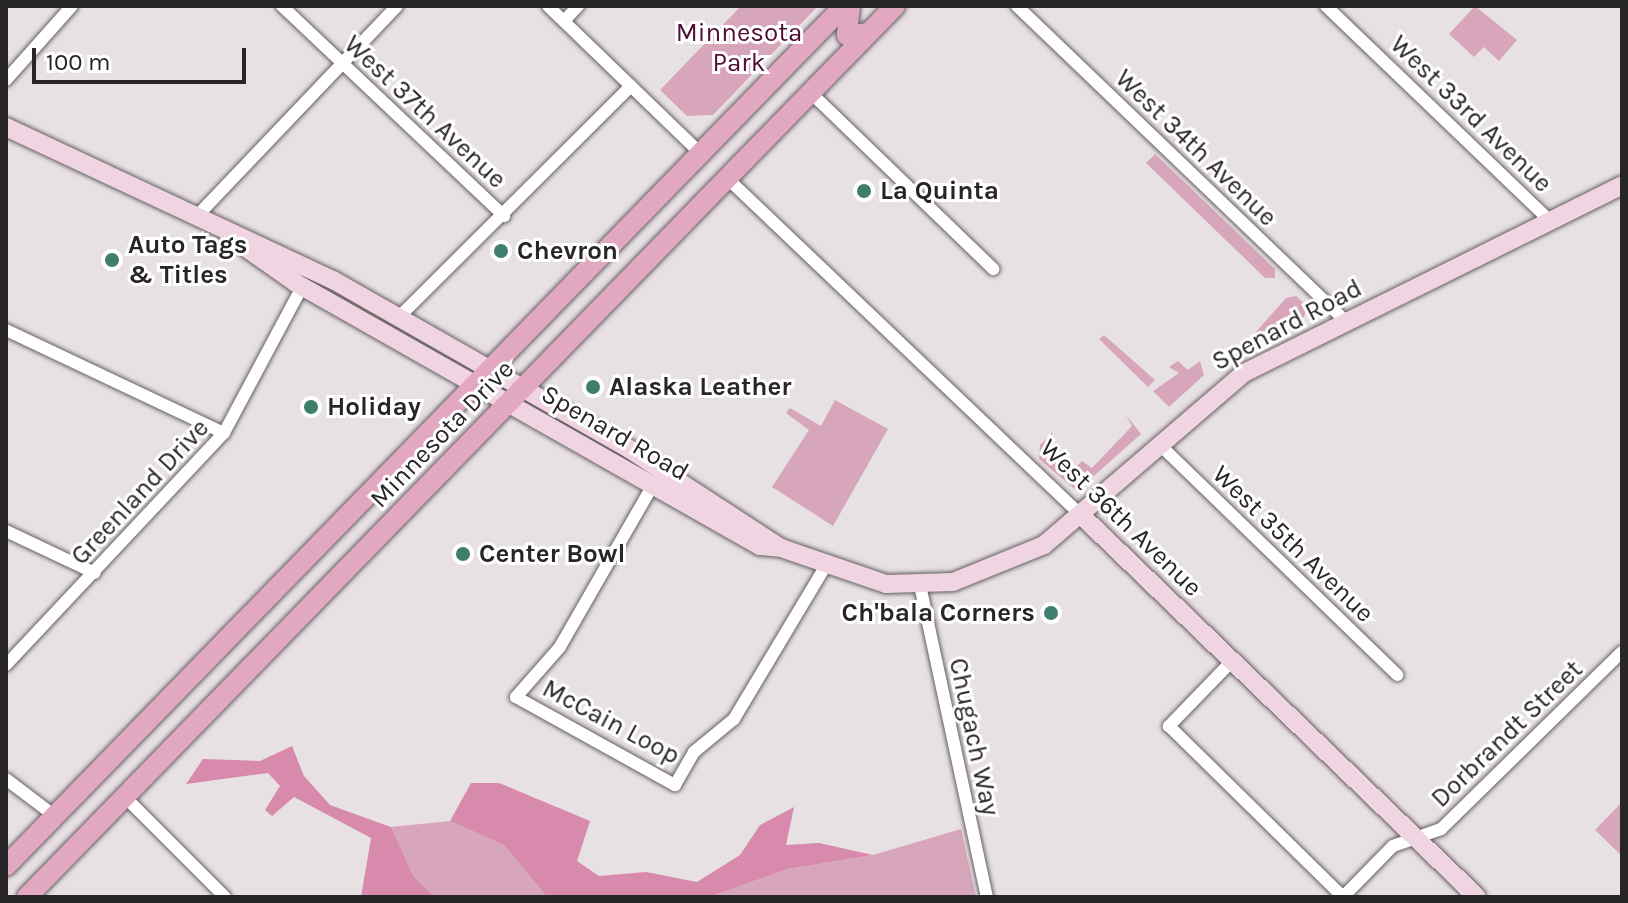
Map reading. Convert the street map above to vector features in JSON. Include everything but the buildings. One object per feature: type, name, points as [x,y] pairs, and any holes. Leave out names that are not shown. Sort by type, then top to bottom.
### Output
[{"type":"main road","name":"Minnesota Drive","points":[[6,866],[844,6]]},
{"type":"main road","points":[[850,6],[847,35],[868,33]]},
{"type":"main road","name":"Minnesota Drive","points":[[27,897],[895,6]]},
{"type":"main road","name":"Spenard Road","points":[[6,127],[221,229],[302,287],[476,384],[516,395],[781,548],[825,567],[920,585],[995,570],[1083,517],[1159,444],[1244,373],[1622,185]]},
{"type":"main road","name":"Spenard Road","points":[[221,229],[259,242],[400,316],[491,368],[516,395],[653,485],[760,546],[781,548]]},
{"type":"main road","name":"West 36th Avenue","points":[[1083,517],[1477,897]]},
{"type":"street","points":[[6,80],[72,6]]},
{"type":"street","name":"West 37th Avenue","points":[[282,6],[504,216]]},
{"type":"street","points":[[197,216],[397,6]]},
{"type":"street","points":[[548,6],[700,153]]},
{"type":"street","points":[[564,21],[578,6]]},
{"type":"street","name":"West 34th Avenue","points":[[1017,6],[1346,322]]},
{"type":"street","name":"West 33rd Avenue","points":[[1326,6],[1550,221]]},
{"type":"street","points":[[400,316],[504,216],[631,86]]},
{"type":"street","points":[[810,92],[993,269]]},
{"type":"street","name":"West 36th Avenue","points":[[727,178],[1083,517]]},
{"type":"street","name":"Greenland Drive","points":[[6,665],[224,433],[302,287]]},
{"type":"street","points":[[6,330],[224,433]]},
{"type":"street","name":"West 35th Avenue","points":[[1159,444],[1397,675]]},
{"type":"street","name":"McCain Loop","points":[[653,485],[560,647],[516,697],[675,785],[694,752],[734,719],[825,567]]},
{"type":"street","points":[[6,531],[95,573]]},
{"type":"street","name":"Chugach Way","points":[[920,585],[987,897]]},
{"type":"street","name":"Dorbrandt Street","points":[[1343,897],[1393,846],[1441,829],[1622,652]]},
{"type":"street","points":[[1232,661],[1169,726],[1343,897]]},
{"type":"street","points":[[6,779],[56,817]]},
{"type":"street","points":[[126,798],[225,897]]},
{"type":"green space","name":"Minnesota Park","points":[[741,6],[818,6],[713,115],[687,116],[660,90]]},
{"type":"green space","points":[[1475,6],[1517,40],[1499,61],[1484,47],[1474,57],[1449,34]]},
{"type":"green space","points":[[1155,154],[1275,269],[1275,278],[1265,278],[1146,163]]},
{"type":"green space","points":[[1296,296],[1307,306],[1304,317],[1246,343],[1286,298]]},
{"type":"green space","points":[[1104,335],[1155,380],[1148,387],[1099,339]]},
{"type":"green space","points":[[1178,361],[1188,370],[1200,361],[1204,375],[1169,407],[1153,391],[1179,373],[1169,367]]},
{"type":"green space","points":[[835,400],[888,429],[833,526],[772,487],[809,430],[786,413],[790,408],[821,426]]},
{"type":"green space","points":[[1126,415],[1141,434],[1077,491],[1039,459],[1040,445],[1053,432],[1049,443],[1075,468],[1082,461],[1092,468],[1132,426]]},
{"type":"green space","points":[[1622,802],[1622,856],[1595,830]]},
{"type":"green space","points":[[450,821],[504,845],[547,897],[435,897],[414,877],[391,827]]},
{"type":"green space","points":[[961,829],[976,897],[709,897],[788,869],[873,855]]},
{"type":"shaded area","points":[[292,746],[304,776],[330,805],[391,827],[414,877],[435,897],[361,897],[371,838],[294,797],[272,816],[265,810],[280,786],[268,773],[186,784],[203,759],[260,761]]},
{"type":"shaded area","points":[[471,783],[499,783],[590,821],[577,861],[599,876],[646,872],[697,882],[740,855],[760,825],[794,807],[786,845],[819,843],[873,855],[788,869],[709,897],[547,897],[504,845],[450,821]]},
{"type":"place","name":"La Quinta","points":[[864,191]]},
{"type":"place","name":"Chevron","points":[[501,251]]},
{"type":"place","name":"Auto Tags & Titles","points":[[112,260]]},
{"type":"place","name":"Alaska Leather","points":[[593,387]]},
{"type":"place","name":"Holiday","points":[[311,407]]},
{"type":"place","name":"Center Bowl","points":[[463,554]]},
{"type":"place","name":"Ch'bala Corners","points":[[1051,613]]}]
